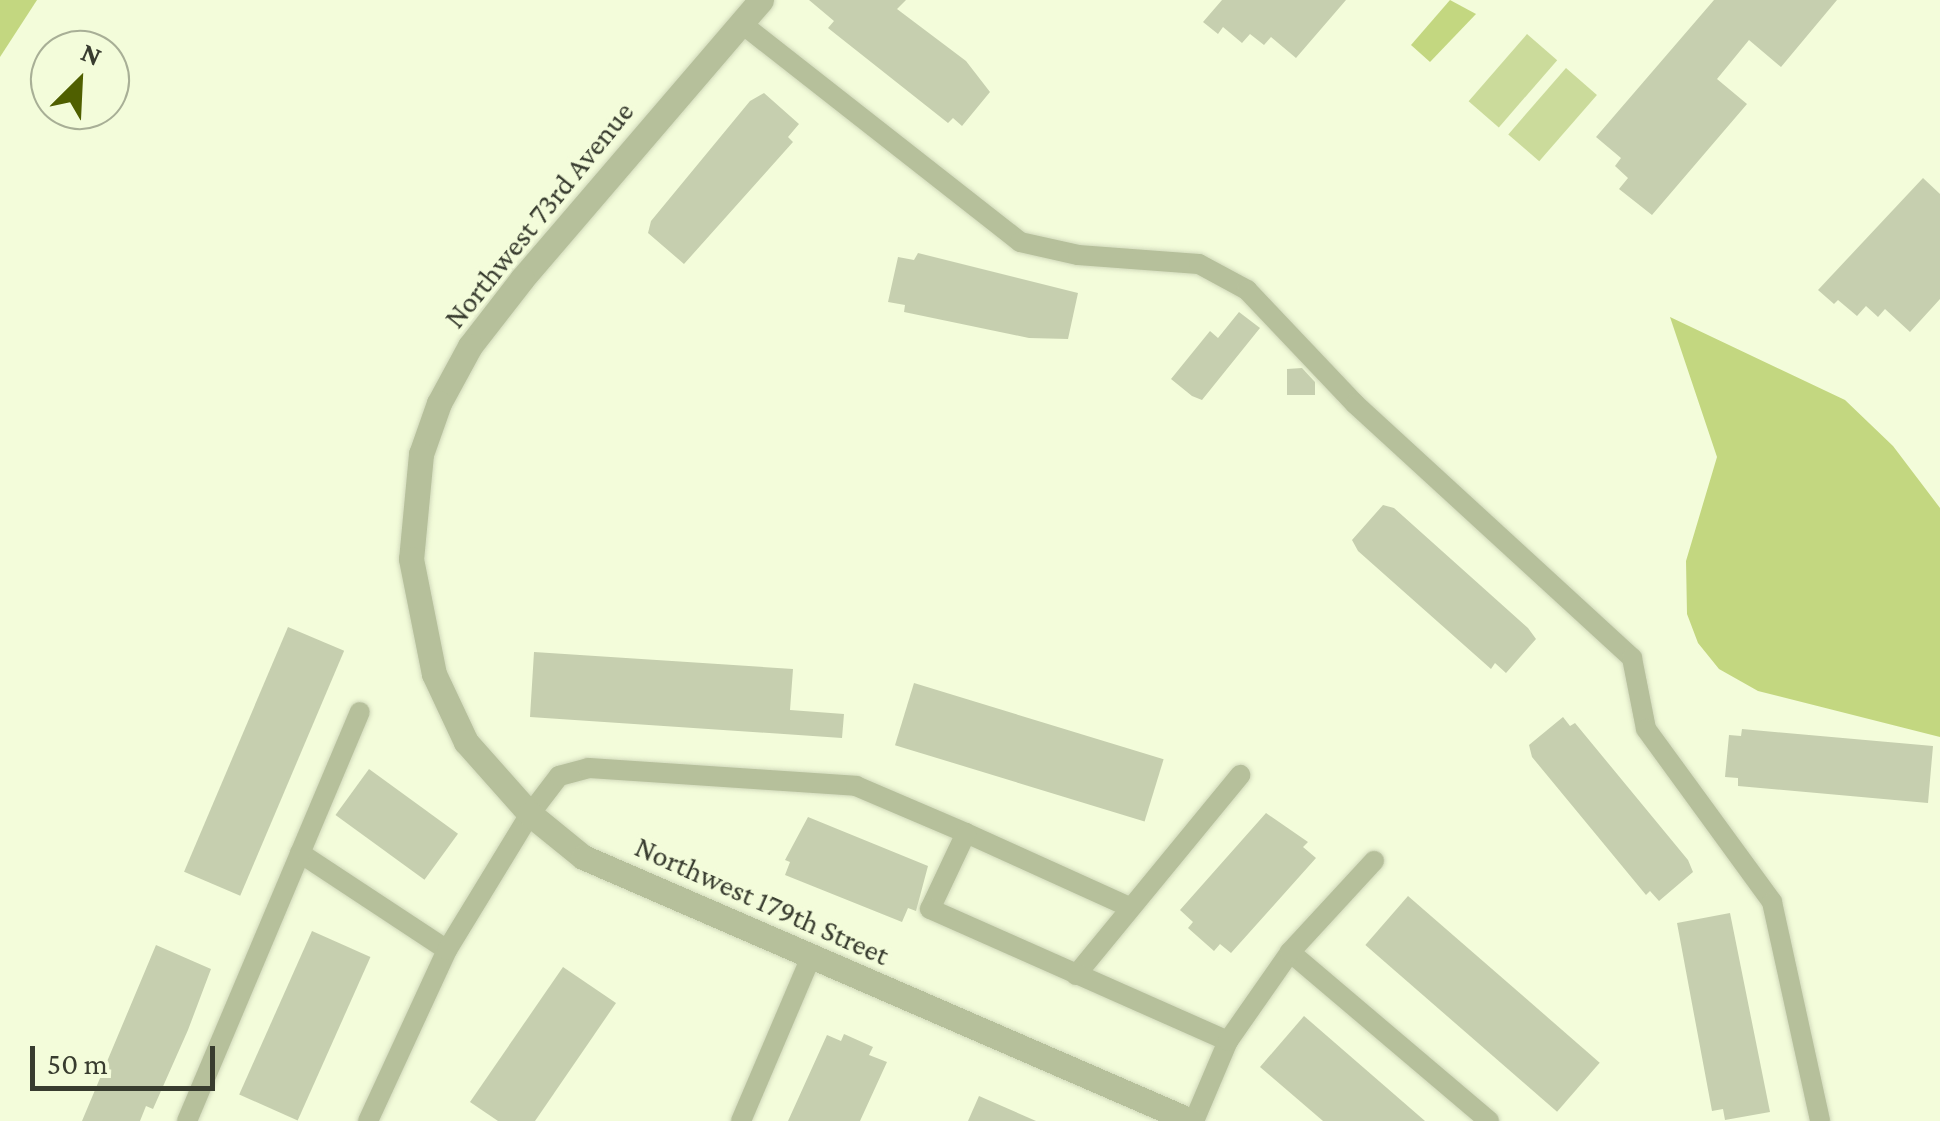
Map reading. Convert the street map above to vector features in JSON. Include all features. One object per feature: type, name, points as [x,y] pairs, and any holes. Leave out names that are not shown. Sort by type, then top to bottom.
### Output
[{"type":"street","name":"Northwest 73rd Avenue","points":[[419,616],[413,502],[439,403],[470,346],[522,279],[761,0]]},
{"type":"street","points":[[742,23],[1020,242],[1078,255],[1198,264],[1247,290],[1355,404],[1632,658],[1646,729],[1772,902],[1820,1121]]},
{"type":"street","name":"Northwest 179th Street","points":[[419,616],[434,674],[466,742],[530,814],[583,857],[810,959],[1193,1121]]},
{"type":"street","points":[[188,1121],[360,712]]},
{"type":"street","points":[[368,1121],[446,950],[558,776],[588,768],[856,786],[1129,907]]},
{"type":"street","points":[[1076,975],[1240,775]]},
{"type":"street","points":[[966,833],[930,910],[1228,1040]]},
{"type":"street","points":[[300,852],[446,950]]},
{"type":"street","points":[[1193,1121],[1228,1040],[1290,952],[1374,860]]},
{"type":"street","points":[[1290,952],[1489,1121]]},
{"type":"street","points":[[741,1121],[810,959]]},
{"type":"shaded area","points":[[0,0],[37,0],[0,57]]},
{"type":"shaded area","points":[[1450,0],[1476,14],[1430,62],[1411,45]]},
{"type":"shaded area","points":[[1527,34],[1557,60],[1499,127],[1469,101]]},
{"type":"shaded area","points":[[1566,68],[1597,95],[1539,161],[1508,134]]},
{"type":"shaded area","points":[[1670,317],[1845,400],[1893,446],[1940,508],[1940,737],[1758,691],[1719,669],[1698,643],[1687,614],[1686,561],[1717,457]]},
{"type":"building","points":[[809,0],[906,0],[897,9],[966,61],[990,92],[962,126],[953,118],[948,123],[828,28],[834,21]]},
{"type":"building","points":[[1222,0],[1346,0],[1296,58],[1271,37],[1264,45],[1250,34],[1242,43],[1223,27],[1218,34],[1203,22]]},
{"type":"building","points":[[1714,0],[1837,0],[1781,67],[1749,40],[1717,79],[1747,104],[1652,215],[1619,189],[1628,178],[1615,166],[1621,158],[1596,137]]},
{"type":"building","points":[[764,93],[799,124],[788,137],[793,142],[684,264],[648,233],[651,221],[750,101]]},
{"type":"building","points":[[1923,178],[1940,194],[1940,299],[1910,332],[1885,309],[1878,317],[1866,306],[1857,316],[1818,290]]},
{"type":"building","points":[[918,253],[1078,293],[1068,339],[1029,338],[904,312],[905,305],[888,302],[898,257],[914,260]]},
{"type":"building","points":[[1239,312],[1260,328],[1202,400],[1192,396],[1171,379],[1210,331],[1218,338]]},
{"type":"building","points":[[1302,368],[1315,382],[1315,395],[1287,395],[1287,369]]},
{"type":"building","points":[[1383,505],[1394,508],[1528,628],[1536,639],[1506,673],[1495,663],[1491,669],[1358,551],[1352,540]]},
{"type":"building","points":[[288,627],[344,651],[240,896],[184,872]]},
{"type":"building","points":[[534,652],[793,669],[790,710],[844,714],[842,738],[530,717]]},
{"type":"building","points":[[914,683],[1164,759],[1145,821],[895,745]]},
{"type":"building","points":[[1563,717],[1570,726],[1575,723],[1688,860],[1693,872],[1659,901],[1650,891],[1646,895],[1532,757],[1529,745]]},
{"type":"building","points":[[1742,729],[1933,746],[1928,803],[1738,786],[1738,778],[1725,777],[1729,735],[1741,736]]},
{"type":"building","points":[[369,769],[458,834],[424,880],[335,815]]},
{"type":"building","points":[[1266,813],[1308,842],[1303,847],[1316,858],[1231,953],[1220,944],[1214,951],[1188,928],[1193,922],[1180,910]]},
{"type":"building","points":[[808,817],[928,866],[916,911],[908,908],[902,922],[785,875],[790,862],[785,860]]},
{"type":"building","points":[[1408,896],[1600,1063],[1557,1112],[1365,945]]},
{"type":"building","points":[[1730,913],[1770,1112],[1725,1120],[1723,1109],[1712,1111],[1677,923]]},
{"type":"building","points":[[312,931],[370,957],[298,1121],[239,1095]]},
{"type":"building","points":[[156,945],[211,969],[188,1030],[153,1109],[146,1106],[140,1121],[82,1121]]},
{"type":"building","points":[[563,967],[616,1003],[535,1121],[498,1121],[470,1102]]},
{"type":"building","points":[[1304,1016],[1425,1121],[1323,1121],[1260,1067]]},
{"type":"building","points":[[844,1034],[873,1047],[869,1055],[887,1062],[860,1121],[788,1121],[827,1035],[841,1041]]},
{"type":"building","points":[[979,1096],[1036,1121],[968,1121]]}]
